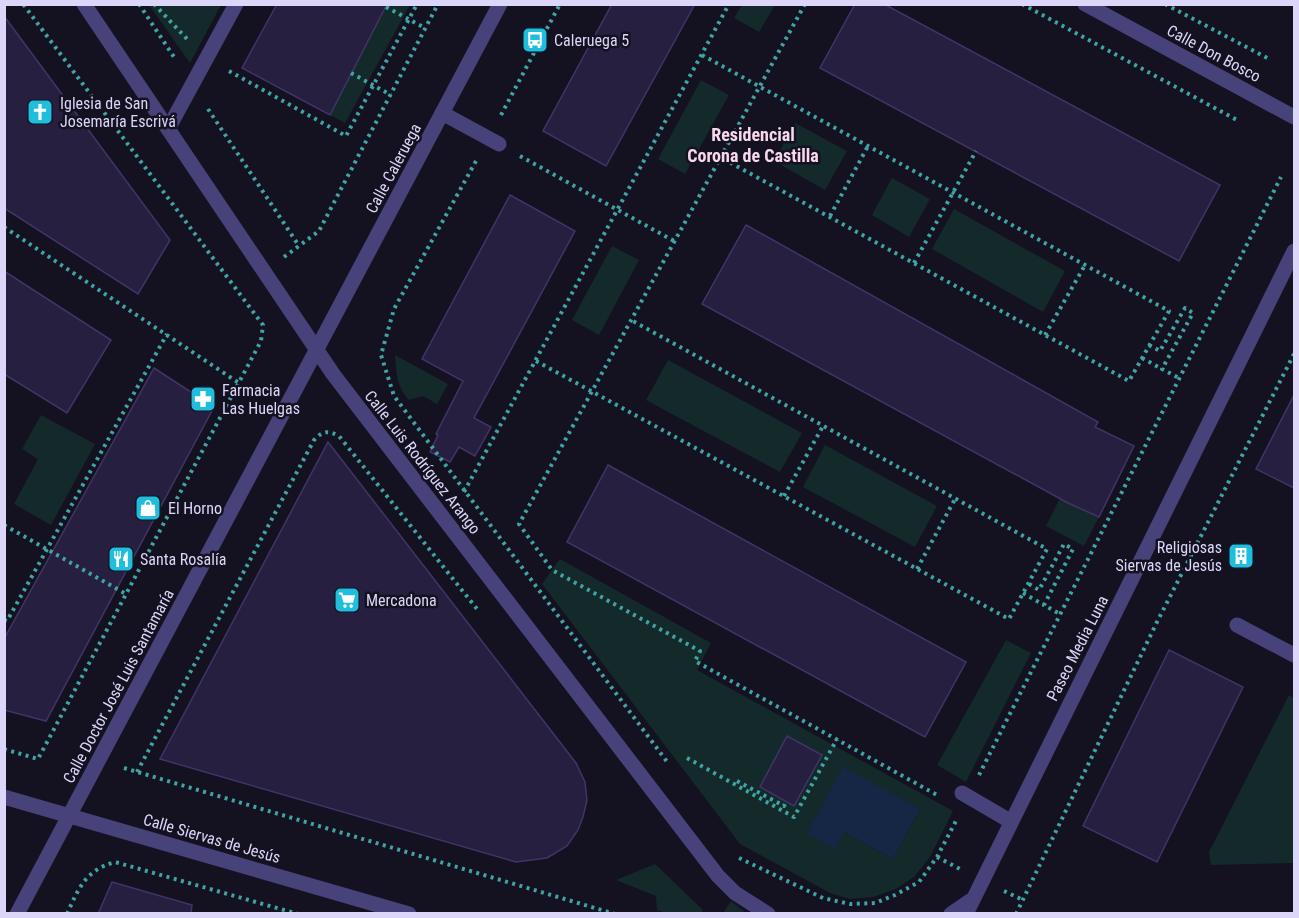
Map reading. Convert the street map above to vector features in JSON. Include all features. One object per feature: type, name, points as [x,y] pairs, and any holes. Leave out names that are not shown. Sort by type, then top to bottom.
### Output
[{"type":"street","name":"Calle Luis Rodríguez Arango","points":[[84,4],[333,374],[718,876],[735,893],[768,914]]},
{"type":"street","points":[[168,129],[236,4]]},
{"type":"street","name":"Calle Caleruega","points":[[317,349],[500,4]]},
{"type":"street","name":"Calle Don Bosco","points":[[1085,4],[1294,117]]},
{"type":"street","points":[[442,113],[494,141]]},
{"type":"street","name":"Paseo Media Luna","points":[[951,914],[968,907],[1294,250]]},
{"type":"street","name":"Calle Doctor José Luis Santamaría","points":[[17,914],[317,349]]},
{"type":"street","points":[[1238,625],[1294,655]]},
{"type":"street","name":"Calle Siervas de Jesús","points":[[4,797],[402,913]]},
{"type":"street","points":[[964,799],[1010,821]]},
{"type":"path","points":[[4,749],[38,759],[261,341],[263,325],[23,4]]},
{"type":"path","points":[[139,4],[299,246]]},
{"type":"path","points":[[154,4],[205,61],[346,136],[417,4]]},
{"type":"path","points":[[281,261],[319,231],[438,4]]},
{"type":"path","points":[[560,4],[494,141],[394,309],[381,355],[394,396],[668,763]]},
{"type":"path","points":[[464,492],[729,4]]},
{"type":"path","points":[[805,4],[519,524],[552,570],[700,651],[695,661],[837,739],[964,799]]},
{"type":"path","points":[[1022,4],[1237,120]]},
{"type":"path","points":[[1165,4],[1270,60]]},
{"type":"path","points":[[386,7],[425,28]]},
{"type":"path","points":[[702,55],[1169,311],[1129,381],[720,157]]},
{"type":"path","points":[[351,73],[391,95]]},
{"type":"path","points":[[494,141],[674,241]]},
{"type":"path","points":[[830,217],[868,146]]},
{"type":"path","points":[[914,263],[976,152]]},
{"type":"path","points":[[732,849],[739,858],[823,898],[850,904],[875,903],[919,882],[937,857],[964,799],[1281,177]]},
{"type":"path","points":[[4,227],[238,382]]},
{"type":"path","points":[[1045,335],[1085,265]]},
{"type":"path","points":[[1149,345],[1160,351],[1185,308],[1193,313],[1162,369]]},
{"type":"path","points":[[536,361],[1009,619],[1047,549],[631,320]]},
{"type":"path","points":[[4,620],[7,621],[167,334]]},
{"type":"path","points":[[1016,914],[1157,622],[1294,354]]},
{"type":"path","points":[[1142,358],[1179,378]]},
{"type":"path","points":[[784,496],[823,426]]},
{"type":"path","points":[[137,772],[314,440],[321,433],[331,432],[339,436],[481,614]]},
{"type":"path","points":[[917,569],[955,499]]},
{"type":"path","points":[[4,525],[126,594]]},
{"type":"path","points":[[1029,584],[1039,590],[1064,544],[1073,549],[1044,605]]},
{"type":"path","points":[[1023,593],[1060,614]]},
{"type":"path","points":[[737,781],[794,817],[837,739]]},
{"type":"path","points":[[687,758],[770,801],[784,806],[786,801]]},
{"type":"path","points":[[118,766],[615,914]]},
{"type":"path","points":[[67,914],[89,874],[99,866],[115,862],[298,914]]},
{"type":"green space","points":[[149,5],[221,5],[190,63]]},
{"type":"green space","points":[[387,5],[410,5],[345,123],[330,115]]},
{"type":"green space","points":[[742,5],[775,5],[759,32],[734,18]]},
{"type":"green space","points":[[701,80],[729,95],[685,174],[658,159]]},
{"type":"green space","points":[[795,123],[847,151],[825,190],[774,161]]},
{"type":"green space","points":[[892,178],[930,199],[909,237],[872,215]]},
{"type":"green space","points":[[954,209],[1065,271],[1043,312],[932,249]]},
{"type":"green space","points":[[612,246],[639,260],[599,335],[572,320]]},
{"type":"green space","points":[[395,355],[448,384],[437,404],[423,396],[409,400],[400,385]]},
{"type":"green space","points":[[668,360],[802,433],[780,472],[646,400]]},
{"type":"green space","points":[[41,415],[95,444],[51,525],[14,504],[38,459],[22,449]]},
{"type":"green space","points":[[825,445],[937,506],[915,547],[803,487]]},
{"type":"green space","points":[[1060,498],[1099,517],[1084,546],[1046,526]]},
{"type":"green space","points":[[560,559],[711,643],[697,670],[953,811],[930,857],[914,877],[896,889],[873,897],[850,899],[830,893],[740,844],[542,584]],"holes":[[[920,809],[893,859],[844,832]]]},
{"type":"green space","points":[[1006,640],[1031,653],[966,782],[937,765]]},
{"type":"green space","points":[[1289,695],[1294,698],[1294,863],[1211,865],[1209,852]]},
{"type":"green space","points":[[655,864],[703,910],[701,913],[667,913],[657,910],[656,896],[616,880]]},
{"type":"green space","points":[[731,901],[746,913],[723,913]]},
{"type":"water","points":[[843,767],[920,809],[893,859],[844,832],[835,849],[807,833]]},
{"type":"building","points":[[277,4],[387,4],[330,115],[242,68]]},
{"type":"building","points":[[612,4],[695,4],[606,166],[543,131]]},
{"type":"building","points":[[855,4],[884,4],[1220,185],[1179,261],[820,68]]},
{"type":"building","name":"Iglesia de San Josemaría Escrivá","points":[[4,16],[170,240],[138,294],[4,208]]},
{"type":"building","points":[[510,195],[575,231],[474,418],[491,427],[475,456],[459,447],[450,462],[430,452],[438,435],[436,434],[463,381],[422,359]]},
{"type":"building","points":[[746,225],[1098,422],[1095,427],[1134,446],[1099,517],[1068,503],[702,304]]},
{"type":"building","points":[[4,271],[111,340],[67,413],[4,374]]},
{"type":"building","points":[[154,368],[214,407],[46,721],[4,710],[4,639]]},
{"type":"building","points":[[1294,395],[1294,488],[1256,469]]},
{"type":"building","name":"Mercadona","points":[[328,442],[576,763],[585,782],[587,800],[583,817],[578,830],[567,846],[547,858],[516,862],[160,759]]},
{"type":"building","points":[[608,465],[966,662],[925,737],[567,542]]},
{"type":"building","points":[[1169,650],[1243,687],[1157,862],[1083,826]]},
{"type":"building","points":[[787,736],[822,755],[794,806],[760,787]]},
{"type":"building","points":[[112,882],[192,905],[191,914],[98,914]]},
{"type":"place","name":"Caleruega 5","points":[[535,40]]},
{"type":"place","name":"Iglesia de San Josemaría Escrivá","points":[[40,112]]},
{"type":"place","name":"Farmacia Las Huelgas","points":[[203,399]]},
{"type":"place","name":"El Horno","points":[[148,508]]},
{"type":"place","name":"Religiosas Siervas de Jesús","points":[[1241,556]]},
{"type":"place","name":"Santa Rosalía","points":[[121,559]]},
{"type":"place","name":"Mercadona","points":[[347,600]]},
{"type":"district","name":"Residencial Corona de Castilla","points":[[753,145]]}]
